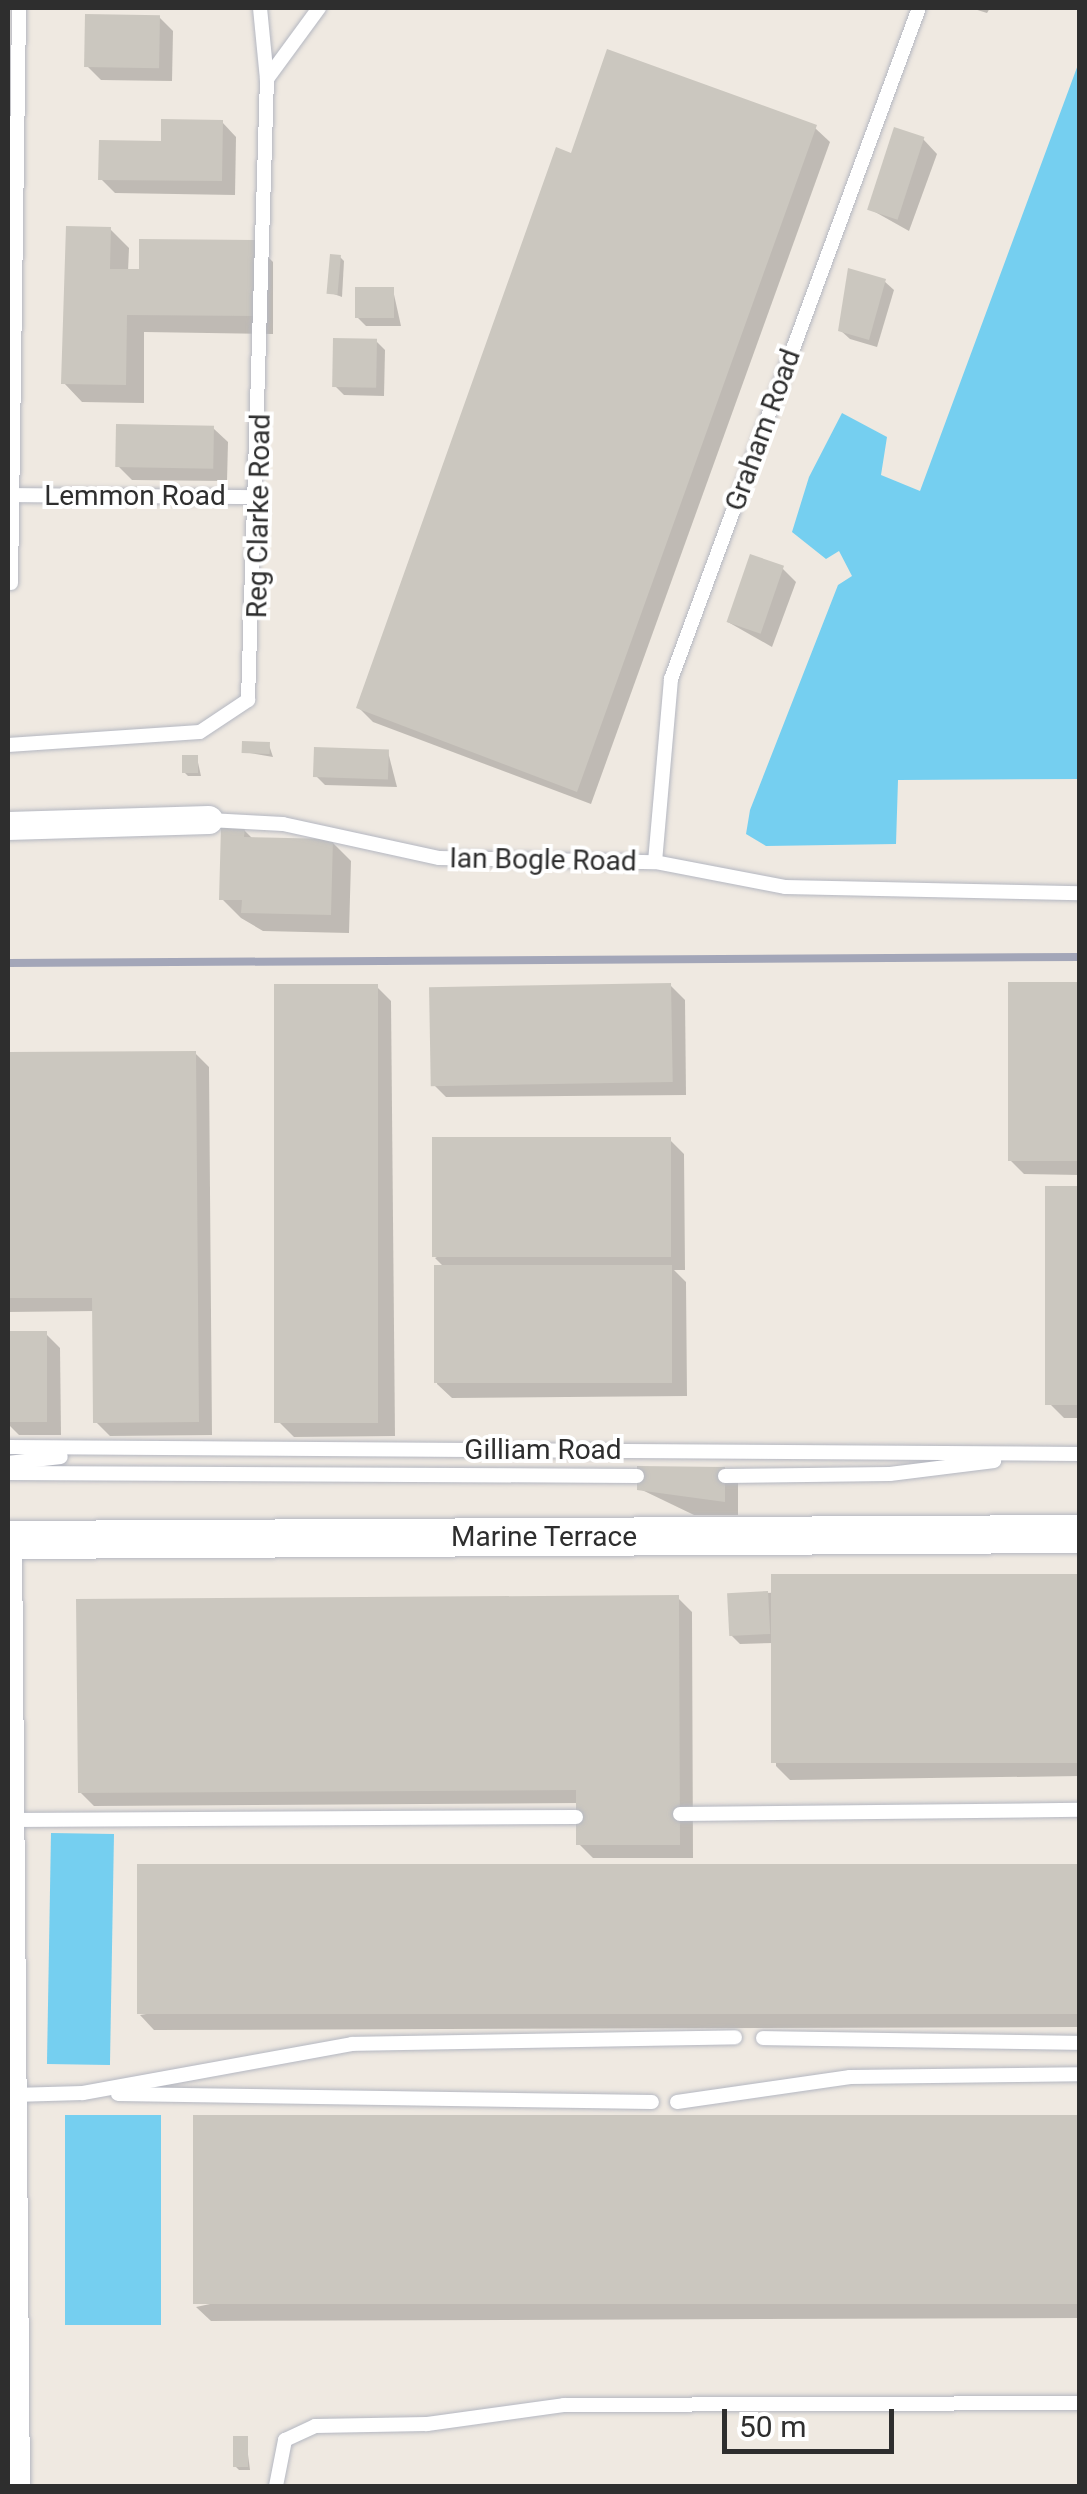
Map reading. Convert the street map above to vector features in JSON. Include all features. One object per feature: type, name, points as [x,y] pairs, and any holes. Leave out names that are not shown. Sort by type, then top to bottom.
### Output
[{"type":"main road","name":"Marine Terrace","points":[[8,1540],[1080,1534]]},
{"type":"street","name":"Ian Bogle Road","points":[[8,826],[209,820]]},
{"type":"street","points":[[8,1540],[16,2486]]},
{"type":"lane","name":"Lemmon Road","points":[[11,584],[19,8]]},
{"type":"lane","name":"Reg Clarke Road","points":[[8,745],[200,732],[248,700],[259,497],[267,78],[260,8]]},
{"type":"lane","points":[[267,78],[319,8]]},
{"type":"lane","name":"Graham Road","points":[[654,862],[671,680],[919,8]]},
{"type":"lane","name":"Lemmon Road","points":[[11,495],[259,497]]},
{"type":"lane","name":"Ian Bogle Road","points":[[209,820],[284,824],[439,858],[654,862],[785,887],[1080,893]]},
{"type":"lane","name":"Gilliam Road","points":[[8,1447],[102,1452],[1080,1454]]},
{"type":"lane","points":[[8,1463],[102,1452]]},
{"type":"lane","points":[[725,1476],[890,1474],[1045,1454]]},
{"type":"lane","points":[[8,1473],[637,1476]]},
{"type":"lane","points":[[680,1814],[1080,1810]]},
{"type":"lane","points":[[10,1820],[576,1817]]},
{"type":"lane","points":[[83,2093],[352,2044],[735,2037]]},
{"type":"lane","points":[[764,2038],[1080,2043]]},
{"type":"lane","points":[[677,2102],[850,2078],[1080,2074]]},
{"type":"lane","points":[[13,2095],[652,2102]]},
{"type":"lane","points":[[276,2486],[286,2440],[315,2426],[427,2424],[564,2405],[1079,2402]]},
{"type":"water","points":[[1079,62],[1079,779],[898,780],[896,844],[766,846],[746,834],[750,810],[838,585],[852,576],[839,551],[826,559],[792,532],[809,477],[842,413],[887,437],[881,475],[920,491]]},
{"type":"water","points":[[51,1833],[114,1834],[110,2065],[47,2064]]},
{"type":"water","points":[[65,2115],[161,2115],[161,2325],[65,2325]]},
{"type":"building","points":[[85,14],[160,15],[159,68],[84,67]]},
{"type":"building","points":[[607,49],[817,125],[577,792],[356,708],[556,147],[571,153]]},
{"type":"building","points":[[161,119],[223,120],[222,181],[98,180],[99,140],[161,141]]},
{"type":"building","points":[[894,127],[924,137],[898,220],[867,210]]},
{"type":"building","points":[[66,226],[111,227],[110,269],[139,269],[139,239],[255,240],[255,316],[127,315],[126,385],[61,384]]},
{"type":"building","points":[[330,254],[341,255],[337,295],[327,294]]},
{"type":"building","points":[[848,268],[886,279],[869,340],[838,331]]},
{"type":"building","points":[[355,287],[394,287],[394,318],[355,318]]},
{"type":"building","points":[[333,338],[377,339],[376,388],[332,387]]},
{"type":"building","points":[[116,424],[214,426],[213,469],[115,467]]},
{"type":"building","points":[[750,554],[784,566],[761,634],[727,622]]},
{"type":"building","points":[[242,741],[270,742],[270,754],[242,753]]},
{"type":"building","points":[[314,747],[389,750],[388,780],[313,777]]},
{"type":"building","points":[[182,755],[198,755],[198,773],[182,773]]},
{"type":"building","points":[[221,826],[245,827],[244,837],[333,839],[331,915],[241,913],[242,900],[219,900]]},
{"type":"building","points":[[1008,982],[1080,982],[1080,1161],[1008,1161]]},
{"type":"building","points":[[671,983],[673,1082],[431,1086],[429,987]]},
{"type":"building","points":[[274,984],[378,984],[378,1423],[274,1423]]},
{"type":"building","points":[[196,1051],[199,1422],[93,1423],[92,1298],[8,1298],[8,1052]]},
{"type":"building","points":[[432,1137],[671,1137],[671,1257],[432,1257]]},
{"type":"building","points":[[1045,1186],[1080,1186],[1080,1405],[1045,1405]]},
{"type":"building","points":[[434,1265],[672,1265],[672,1383],[434,1383]]},
{"type":"building","points":[[8,1331],[47,1331],[47,1422],[8,1422]]},
{"type":"building","points":[[637,1466],[725,1467],[725,1502],[637,1490]]},
{"type":"building","points":[[771,1574],[1080,1574],[1080,1763],[771,1763]]},
{"type":"building","points":[[768,1591],[770,1634],[729,1636],[727,1593]]},
{"type":"building","points":[[679,1595],[680,1845],[576,1845],[576,1790],[78,1793],[76,1599]]},
{"type":"building","points":[[137,1864],[1080,1864],[1080,2014],[137,2014]]},
{"type":"building","points":[[193,2115],[1080,2115],[1080,2304],[193,2304]]},
{"type":"building","points":[[233,2436],[248,2436],[248,2467],[233,2467]]},
{"type":"railway","points":[[8,963],[1080,957]]}]
